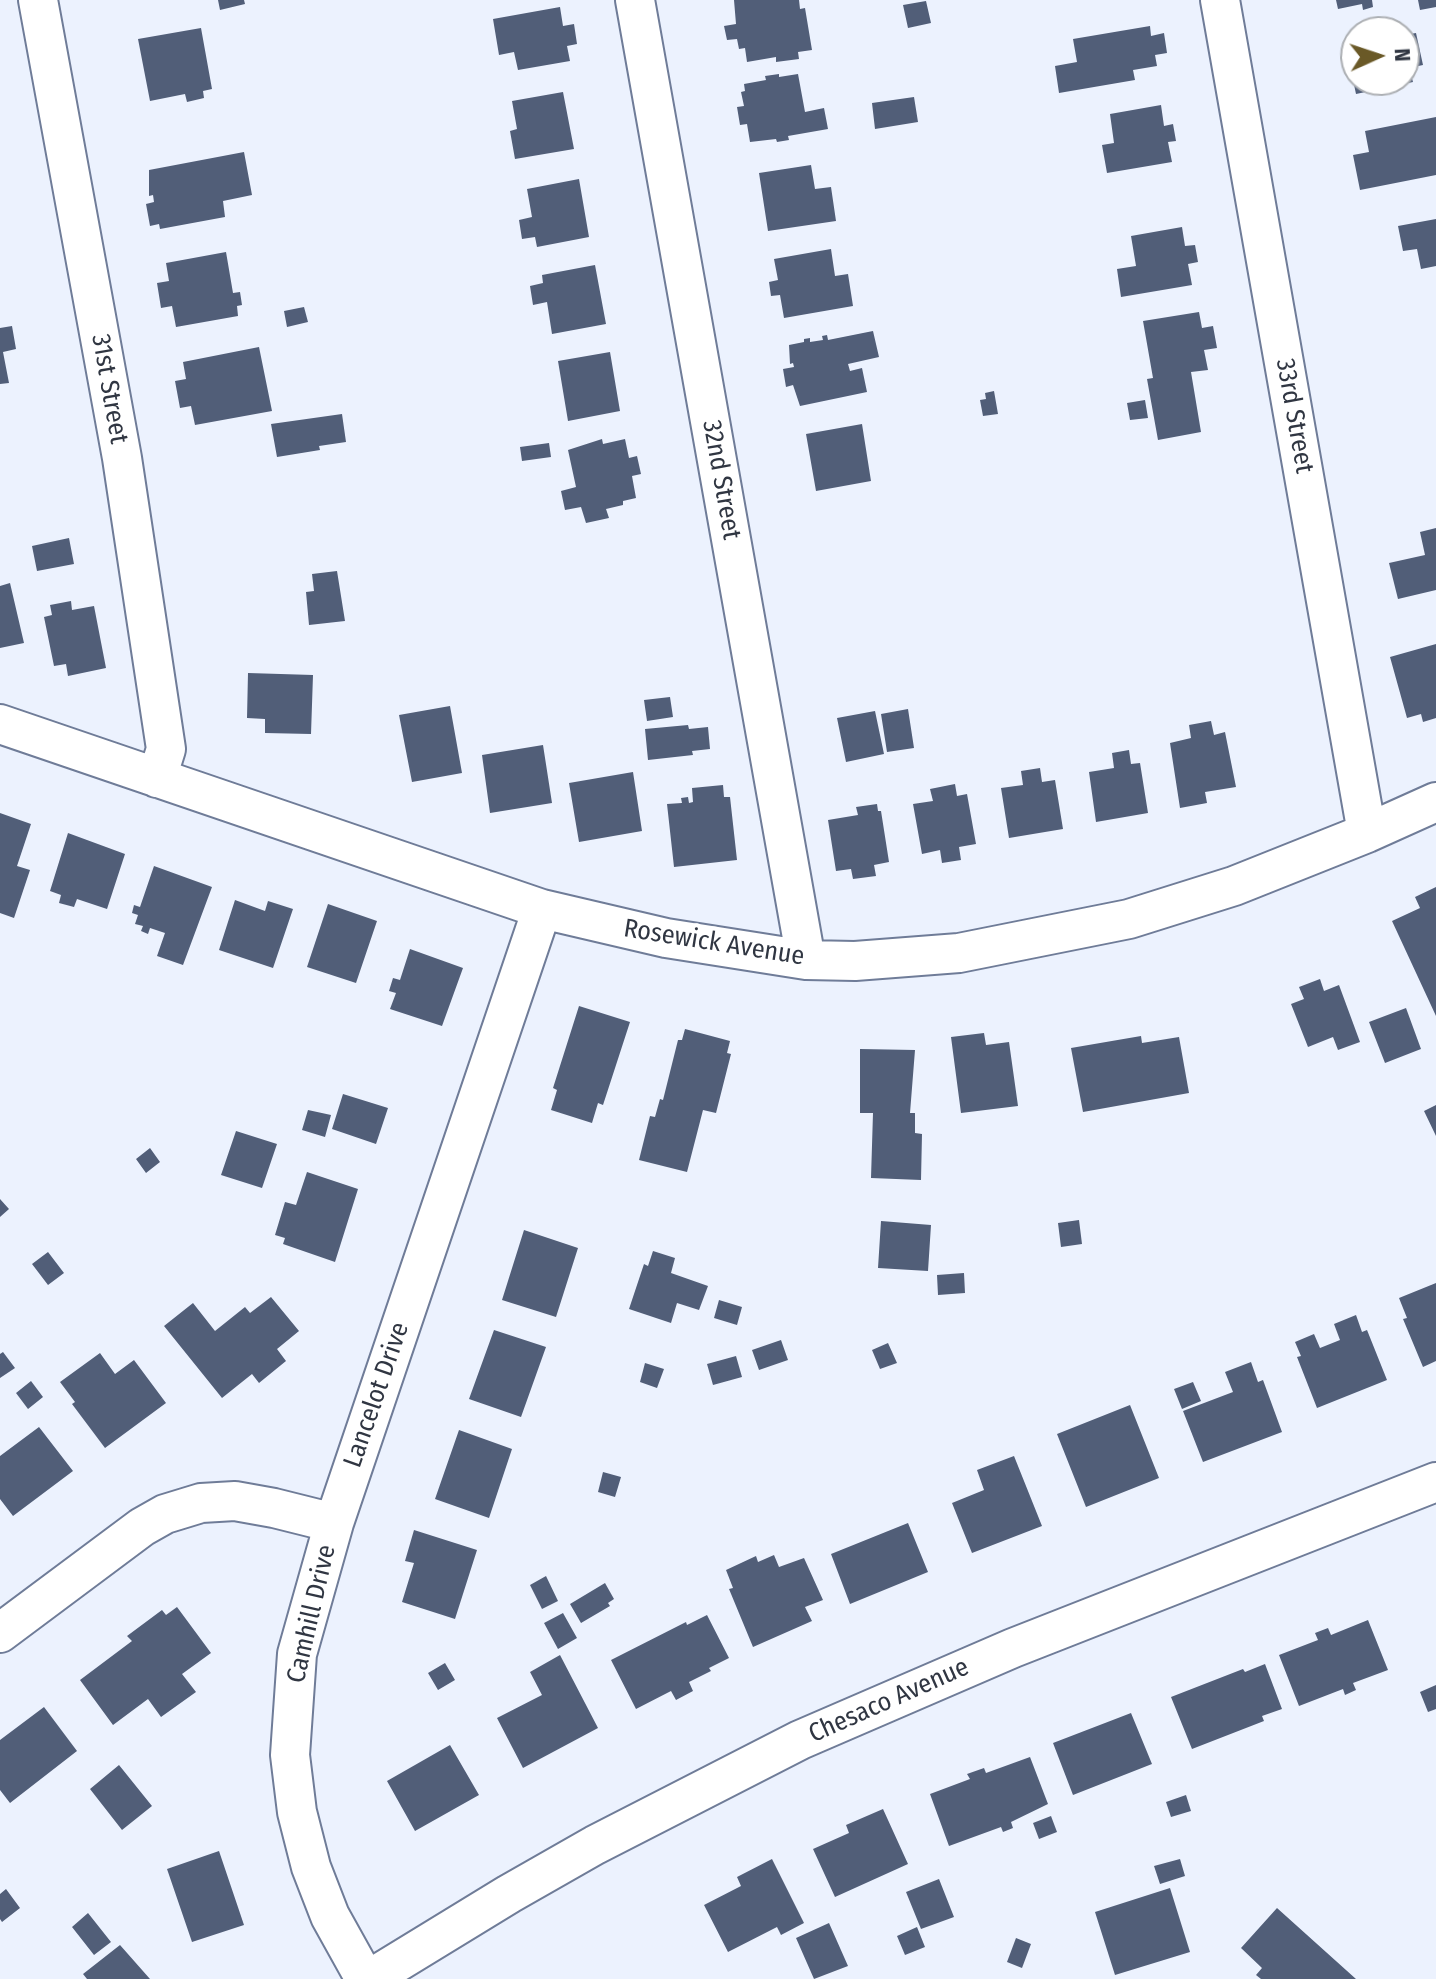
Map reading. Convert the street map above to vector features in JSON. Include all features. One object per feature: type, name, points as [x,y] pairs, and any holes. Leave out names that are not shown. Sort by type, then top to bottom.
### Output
[{"type":"street","name":"31st Street","points":[[38,0],[127,488],[166,749],[157,778]]},
{"type":"street","name":"32nd Street","points":[[635,0],[806,960]]},
{"type":"street","name":"33rd Street","points":[[1220,0],[1367,833]]},
{"type":"street","name":"Rosewick Avenue","points":[[0,724],[542,909],[666,938],[806,960],[869,960],[959,953],[1103,925],[1234,886],[1436,802]]},
{"type":"street","name":"Lancelot Drive","points":[[334,1523],[542,909]]},
{"type":"street","name":"Chesaco Avenue","points":[[368,1979],[595,1845],[800,1740],[1013,1648],[1436,1482]]},
{"type":"street","points":[[0,1633],[142,1527],[165,1514],[201,1503],[235,1501],[334,1523]]},
{"type":"street","name":"Camhill Drive","points":[[334,1523],[297,1654],[290,1755],[297,1812],[311,1867],[330,1916],[368,1979]]},
{"type":"building","points":[[218,0],[244,0],[245,4],[220,10]]},
{"type":"building","points":[[734,0],[799,0],[800,9],[805,8],[812,50],[798,52],[799,59],[776,62],[776,57],[747,62],[745,48],[739,49],[737,39],[727,40],[724,26],[736,24]]},
{"type":"building","points":[[1336,0],[1372,0],[1373,7],[1363,10],[1362,4],[1338,9]]},
{"type":"building","points":[[1418,0],[1436,0],[1436,7],[1420,10]]},
{"type":"building","points":[[926,1],[931,23],[908,28],[903,5]]},
{"type":"building","points":[[560,7],[563,26],[574,24],[577,44],[567,46],[570,61],[518,70],[514,52],[499,55],[493,19]]},
{"type":"building","points":[[1150,26],[1151,36],[1164,33],[1167,53],[1155,55],[1157,66],[1133,70],[1135,80],[1059,93],[1055,66],[1077,62],[1073,39]]},
{"type":"building","points":[[201,28],[212,89],[203,91],[204,98],[187,102],[185,94],[150,101],[138,39]]},
{"type":"building","points":[[779,74],[779,77],[798,74],[805,112],[824,108],[828,129],[788,136],[789,140],[777,142],[776,139],[750,142],[747,124],[740,125],[737,107],[744,106],[741,92],[745,91],[744,84]]},
{"type":"building","points":[[563,92],[574,149],[515,159],[510,131],[517,129],[512,101]]},
{"type":"building","points":[[914,97],[918,122],[875,129],[872,103]]},
{"type":"building","points":[[1161,105],[1164,126],[1173,124],[1176,141],[1168,142],[1172,162],[1107,173],[1102,145],[1114,143],[1110,114]]},
{"type":"building","points":[[1436,117],[1436,175],[1360,190],[1353,155],[1369,152],[1365,131]]},
{"type":"building","points":[[244,152],[252,195],[223,201],[225,217],[160,229],[159,224],[150,226],[146,204],[154,202],[153,195],[149,196],[149,170]]},
{"type":"building","points":[[811,165],[815,189],[831,187],[836,221],[768,231],[759,173]]},
{"type":"building","points":[[579,179],[589,237],[537,247],[535,237],[522,239],[519,220],[532,217],[527,189]]},
{"type":"building","points":[[1436,219],[1436,266],[1421,269],[1417,249],[1403,251],[1398,226]]},
{"type":"building","points":[[1182,227],[1185,246],[1195,245],[1198,262],[1188,264],[1192,285],[1121,297],[1117,269],[1136,266],[1131,236]]},
{"type":"building","points":[[831,249],[835,276],[848,274],[853,306],[784,318],[780,295],[771,296],[769,282],[778,280],[774,259]]},
{"type":"building","points":[[226,252],[233,293],[240,292],[242,305],[237,306],[238,316],[176,327],[172,306],[161,308],[157,283],[169,281],[166,263]]},
{"type":"building","points":[[595,265],[606,324],[552,334],[547,302],[533,305],[530,286],[543,283],[542,275]]},
{"type":"building","points":[[304,307],[308,322],[287,327],[284,311]]},
{"type":"building","points":[[1199,312],[1202,328],[1213,326],[1217,348],[1204,350],[1208,370],[1191,372],[1201,432],[1158,440],[1147,379],[1153,378],[1143,321]]},
{"type":"building","points":[[12,326],[16,349],[3,352],[9,383],[0,384],[0,328]]},
{"type":"building","points":[[873,331],[879,357],[848,364],[850,371],[862,368],[867,392],[800,406],[793,385],[786,387],[783,369],[794,367],[793,363],[790,364],[789,345],[810,338],[810,342],[823,340],[822,336],[827,335],[828,340]]},
{"type":"building","points":[[259,347],[272,411],[195,425],[191,406],[180,408],[175,381],[186,379],[183,362]]},
{"type":"building","points":[[610,352],[620,411],[568,421],[558,361]]},
{"type":"building","points":[[994,391],[998,414],[983,416],[980,400],[986,399],[985,393]]},
{"type":"building","points":[[1145,400],[1148,418],[1130,420],[1127,403]]},
{"type":"building","points":[[342,414],[346,442],[277,457],[271,424]]},
{"type":"building","points":[[862,424],[871,481],[816,491],[806,434]]},
{"type":"building","points":[[602,439],[603,444],[625,439],[629,458],[637,456],[641,474],[632,476],[636,498],[606,509],[609,518],[586,523],[581,507],[565,510],[561,491],[576,487],[568,450]]},
{"type":"building","points":[[549,443],[551,457],[522,461],[520,447]]},
{"type":"building","points":[[1436,528],[1436,590],[1398,599],[1389,563],[1425,555],[1420,532]]},
{"type":"building","points":[[69,538],[74,564],[37,571],[32,546]]},
{"type":"building","points":[[337,571],[345,621],[309,625],[306,592],[314,591],[312,574]]},
{"type":"building","points":[[10,583],[24,643],[0,648],[0,586]]},
{"type":"building","points":[[71,601],[72,610],[94,606],[106,668],[68,676],[66,664],[54,666],[44,617],[52,615],[50,605]]},
{"type":"building","points":[[1436,644],[1436,718],[1423,722],[1421,714],[1407,718],[1390,657]]},
{"type":"building","points":[[248,673],[313,675],[311,734],[265,733],[265,719],[247,718]]},
{"type":"building","points":[[670,697],[673,717],[647,721],[644,700]]},
{"type":"building","points":[[450,706],[462,773],[412,782],[399,715]]},
{"type":"building","points":[[908,709],[914,748],[887,752],[881,714]]},
{"type":"building","points":[[875,711],[884,754],[846,762],[837,718]]},
{"type":"building","points":[[1211,721],[1214,735],[1225,732],[1236,787],[1205,792],[1207,803],[1180,808],[1170,743],[1191,738],[1189,725]]},
{"type":"building","points":[[688,725],[689,729],[708,727],[710,749],[692,751],[693,755],[648,760],[645,729]]},
{"type":"building","points":[[543,745],[552,803],[490,813],[482,755]]},
{"type":"building","points":[[1129,750],[1131,764],[1140,763],[1148,813],[1096,822],[1089,772],[1114,768],[1112,753]]},
{"type":"building","points":[[1040,768],[1042,782],[1055,780],[1063,829],[1009,838],[1001,788],[1023,785],[1021,771]]},
{"type":"building","points":[[633,772],[642,831],[579,842],[569,783]]},
{"type":"building","points":[[955,784],[957,796],[967,794],[976,844],[959,847],[961,860],[942,863],[940,850],[922,854],[913,804],[933,801],[930,789]]},
{"type":"building","points":[[723,785],[724,797],[730,797],[737,860],[674,867],[667,804],[682,803],[681,798],[688,797],[689,803],[693,802],[692,788]]},
{"type":"building","points":[[877,804],[878,811],[881,811],[889,862],[874,865],[876,876],[853,879],[851,869],[836,871],[828,820],[858,815],[856,807]]},
{"type":"building","points":[[0,813],[31,824],[17,866],[30,870],[14,918],[0,913]]},
{"type":"building","points":[[68,833],[125,854],[107,909],[77,899],[74,907],[59,903],[61,895],[50,891]]},
{"type":"building","points":[[154,866],[212,887],[183,965],[157,956],[165,933],[150,928],[148,934],[141,931],[143,926],[135,924],[138,915],[132,913],[134,905],[140,907]]},
{"type":"building","points":[[1436,887],[1436,1016],[1392,921],[1420,908],[1415,897]]},
{"type":"building","points":[[235,900],[265,911],[268,901],[293,909],[273,968],[219,950]]},
{"type":"building","points":[[328,904],[377,921],[356,983],[307,967]]},
{"type":"building","points":[[410,949],[463,968],[442,1026],[390,1009],[396,993],[389,991],[393,978],[400,980]]},
{"type":"building","points":[[1320,979],[1324,991],[1339,985],[1360,1042],[1338,1050],[1333,1037],[1308,1047],[1291,1004],[1304,999],[1299,987]]},
{"type":"building","points":[[579,1006],[630,1022],[603,1105],[598,1103],[592,1123],[551,1110],[557,1090],[553,1088]]},
{"type":"building","points":[[1406,1008],[1421,1049],[1385,1063],[1369,1022]]},
{"type":"building","points":[[685,1029],[730,1041],[727,1053],[731,1054],[716,1113],[703,1110],[687,1172],[639,1160],[650,1116],[655,1117],[660,1099],[663,1100],[678,1040],[682,1040]]},
{"type":"building","points":[[984,1033],[986,1045],[1009,1042],[1018,1106],[961,1113],[951,1037]]},
{"type":"building","points":[[1141,1036],[1142,1043],[1179,1037],[1189,1093],[1083,1112],[1071,1048]]},
{"type":"building","points":[[860,1049],[915,1050],[910,1113],[915,1113],[915,1133],[922,1134],[921,1180],[871,1178],[873,1113],[860,1113]]},
{"type":"building","points":[[343,1094],[388,1108],[376,1144],[332,1129]]},
{"type":"building","points":[[1436,1105],[1436,1136],[1424,1111]]},
{"type":"building","points":[[308,1110],[331,1115],[325,1137],[302,1130]]},
{"type":"building","points":[[236,1131],[277,1144],[262,1188],[221,1175]]},
{"type":"building","points":[[150,1148],[160,1162],[146,1173],[136,1159]]},
{"type":"building","points":[[307,1172],[358,1189],[335,1262],[283,1244],[285,1238],[275,1235],[285,1202],[296,1205]]},
{"type":"building","points":[[0,1199],[9,1209],[0,1217]]},
{"type":"building","points":[[1079,1220],[1082,1244],[1061,1247],[1058,1223]]},
{"type":"building","points":[[881,1221],[931,1225],[928,1271],[878,1268]]},
{"type":"building","points":[[524,1230],[578,1248],[556,1317],[502,1300]]},
{"type":"building","points":[[653,1251],[675,1258],[671,1273],[708,1286],[699,1310],[677,1303],[671,1323],[629,1309],[644,1264],[648,1266]]},
{"type":"building","points":[[48,1252],[64,1273],[48,1285],[32,1264]]},
{"type":"building","points":[[964,1273],[965,1293],[938,1295],[937,1275]]},
{"type":"building","points":[[1436,1283],[1436,1361],[1423,1367],[1403,1319],[1407,1318],[1399,1298]]},
{"type":"building","points":[[271,1297],[299,1331],[277,1349],[286,1361],[259,1383],[252,1374],[222,1398],[164,1326],[193,1303],[215,1331],[245,1307],[250,1313]]},
{"type":"building","points":[[719,1300],[742,1307],[737,1325],[714,1318]]},
{"type":"building","points":[[1356,1315],[1362,1332],[1367,1330],[1387,1380],[1317,1408],[1297,1357],[1301,1356],[1295,1342],[1314,1334],[1320,1348],[1340,1340],[1334,1324]]},
{"type":"building","points":[[494,1330],[546,1347],[521,1417],[469,1399]]},
{"type":"building","points":[[781,1340],[788,1360],[759,1370],[752,1350]]},
{"type":"building","points":[[888,1343],[897,1363],[880,1369],[872,1350]]},
{"type":"building","points":[[3,1352],[15,1368],[0,1378],[0,1354]]},
{"type":"building","points":[[100,1353],[115,1374],[134,1360],[166,1403],[105,1448],[72,1404],[75,1402],[60,1382]]},
{"type":"building","points":[[736,1356],[742,1377],[713,1385],[707,1364]]},
{"type":"building","points":[[1251,1362],[1258,1382],[1263,1380],[1282,1432],[1203,1462],[1183,1411],[1233,1392],[1225,1372]]},
{"type":"building","points":[[645,1363],[664,1369],[657,1388],[640,1382]]},
{"type":"building","points":[[31,1381],[43,1397],[28,1409],[16,1393]]},
{"type":"building","points":[[1193,1382],[1201,1401],[1182,1409],[1174,1389]]},
{"type":"building","points":[[1130,1405],[1159,1478],[1086,1507],[1057,1434]]},
{"type":"building","points":[[39,1427],[73,1471],[13,1516],[0,1499],[0,1456]]},
{"type":"building","points":[[459,1430],[512,1449],[489,1518],[435,1499]]},
{"type":"building","points":[[1014,1456],[1042,1526],[972,1553],[952,1503],[984,1490],[977,1470]]},
{"type":"building","points":[[603,1472],[621,1477],[615,1497],[598,1492]]},
{"type":"building","points":[[908,1523],[928,1572],[850,1604],[831,1554]]},
{"type":"building","points":[[414,1530],[477,1550],[455,1619],[402,1602],[414,1563],[405,1561]]},
{"type":"building","points":[[774,1555],[779,1567],[804,1558],[823,1600],[805,1607],[812,1621],[753,1647],[729,1589],[733,1588],[726,1570],[756,1556],[758,1562]]},
{"type":"building","points":[[546,1576],[558,1601],[542,1609],[530,1585]]},
{"type":"building","points":[[605,1583],[614,1599],[608,1603],[610,1606],[581,1623],[570,1604]]},
{"type":"building","points":[[177,1607],[211,1653],[182,1674],[196,1692],[161,1717],[148,1699],[113,1725],[80,1680],[132,1641],[127,1636],[162,1610],[166,1615]]},
{"type":"building","points":[[563,1613],[577,1638],[558,1649],[544,1623]]},
{"type":"building","points":[[707,1615],[729,1658],[689,1682],[693,1691],[676,1700],[671,1691],[636,1709],[611,1660],[686,1622],[687,1625]]},
{"type":"building","points":[[1368,1620],[1388,1670],[1353,1683],[1356,1690],[1345,1695],[1343,1689],[1299,1706],[1279,1655],[1318,1640],[1315,1633],[1328,1628],[1331,1635]]},
{"type":"building","points":[[560,1655],[598,1728],[523,1768],[497,1718],[542,1695],[530,1672]]},
{"type":"building","points":[[445,1663],[455,1680],[438,1690],[428,1673]]},
{"type":"building","points":[[1265,1664],[1282,1709],[1262,1716],[1264,1721],[1192,1749],[1171,1697],[1243,1669],[1245,1672]]},
{"type":"building","points":[[1436,1685],[1436,1709],[1428,1712],[1420,1692]]},
{"type":"building","points":[[44,1707],[77,1751],[10,1803],[0,1790],[0,1740]]},
{"type":"building","points":[[1131,1713],[1152,1764],[1073,1795],[1053,1743]]},
{"type":"building","points":[[450,1745],[479,1795],[415,1831],[387,1781]]},
{"type":"building","points":[[1030,1757],[1048,1804],[1011,1822],[1013,1828],[1003,1832],[1001,1827],[949,1846],[930,1794],[970,1779],[967,1774],[984,1768],[986,1773]]},
{"type":"building","points":[[119,1765],[152,1806],[122,1830],[90,1789]]},
{"type":"building","points":[[1186,1795],[1191,1811],[1171,1817],[1166,1802]]},
{"type":"building","points":[[883,1809],[908,1864],[835,1897],[813,1849],[849,1833],[846,1825]]},
{"type":"building","points":[[1051,1816],[1057,1832],[1039,1839],[1033,1823]]},
{"type":"building","points":[[219,1851],[244,1925],[192,1942],[167,1869]]},
{"type":"building","points":[[772,1859],[804,1923],[781,1935],[777,1927],[728,1952],[704,1905],[741,1886],[737,1877]]},
{"type":"building","points":[[1180,1859],[1185,1876],[1160,1884],[1154,1866]]},
{"type":"building","points":[[939,1879],[954,1917],[921,1929],[906,1892]]},
{"type":"building","points":[[1170,1888],[1190,1952],[1115,1975],[1095,1912]]},
{"type":"building","points":[[6,1889],[20,1908],[2,1922],[0,1894]]},
{"type":"building","points":[[1277,1908],[1356,1979],[1261,1979],[1256,1975],[1262,1968],[1241,1948]]},
{"type":"building","points":[[88,1913],[111,1942],[94,1955],[72,1927]]},
{"type":"building","points":[[829,1923],[848,1966],[814,1979],[796,1938]]},
{"type":"building","points":[[917,1927],[925,1947],[905,1955],[897,1936]]},
{"type":"building","points":[[1016,1938],[1031,1944],[1022,1968],[1007,1962]]},
{"type":"building","points":[[120,1945],[150,1979],[87,1979],[83,1974]]}]
